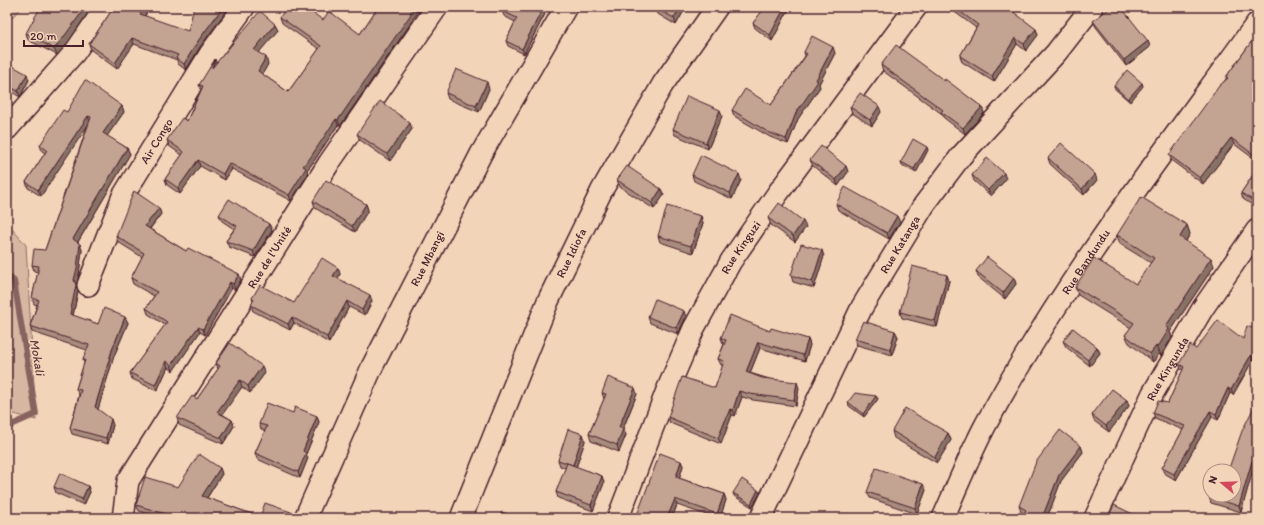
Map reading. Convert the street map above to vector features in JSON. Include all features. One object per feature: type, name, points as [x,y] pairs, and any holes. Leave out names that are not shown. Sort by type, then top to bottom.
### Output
[{"type":"street","points":[[7,130],[75,52],[106,7]]},
{"type":"street","name":"Air Congo","points":[[88,285],[123,196],[210,54],[244,7]]},
{"type":"street","name":"Rue de l'Unité","points":[[123,518],[128,481],[329,163],[437,7]]},
{"type":"street","name":"Rue Mbangi","points":[[305,518],[376,360],[481,154],[566,7]]},
{"type":"street","name":"Rue Idiofa","points":[[461,518],[548,301],[602,190],[663,84],[717,7]]},
{"type":"street","name":"Rue Kinguzi","points":[[618,518],[666,393],[694,328],[731,261],[778,193],[916,7]]},
{"type":"street","name":"Rue Katanga","points":[[761,518],[862,307],[924,205],[961,156],[1056,53],[1092,7]]},
{"type":"street","name":"Rue Bandundu","points":[[943,518],[985,425],[1042,328],[1099,241],[1257,23]]},
{"type":"street","name":"Rue Kingunda","points":[[1095,518],[1153,393],[1203,308],[1257,230]]},
{"type":"shaded area","points":[[7,7],[23,7],[7,22]]},
{"type":"shaded area","points":[[7,223],[26,245],[36,420],[7,412]]},
{"type":"building","points":[[41,7],[85,8],[54,49],[26,33]]},
{"type":"building","points":[[114,7],[144,7],[140,14],[188,31],[194,7],[223,7],[198,41],[184,64],[176,58],[178,55],[132,38],[115,63],[89,44]]},
{"type":"building","points":[[287,7],[304,7],[323,20],[329,11],[360,34],[378,7],[415,7],[338,120],[336,119],[303,166],[306,168],[289,195],[229,163],[223,174],[198,160],[178,188],[165,179],[184,152],[167,140],[182,118],[187,121],[203,86],[199,85],[215,59],[212,68],[260,11],[275,24],[254,50],[266,57],[258,71],[288,92],[321,46],[280,17]]},
{"type":"building","points":[[504,7],[543,8],[522,49],[506,41],[517,18],[502,11]]},
{"type":"building","points":[[654,7],[680,7],[674,18]]},
{"type":"building","points":[[765,7],[785,7],[770,35],[753,23]]},
{"type":"building","points":[[954,7],[993,7],[997,10],[999,7],[1007,7],[1036,29],[1024,44],[1015,38],[992,76],[960,56],[978,25]]},
{"type":"building","points":[[1111,7],[1121,7],[1148,41],[1124,60],[1093,21]]},
{"type":"building","points":[[1257,34],[1257,157],[1231,138],[1200,178],[1169,155],[1219,86],[1228,78],[1226,77]]},
{"type":"building","points":[[812,36],[833,47],[816,80],[818,81],[796,113],[786,139],[768,132],[732,110],[745,89],[771,105],[807,54],[804,52]]},
{"type":"building","points":[[896,45],[982,107],[963,128],[941,112],[943,110],[881,65]]},
{"type":"building","points":[[7,63],[27,74],[18,91],[7,85]]},
{"type":"building","points":[[456,69],[487,82],[476,106],[446,93]]},
{"type":"building","points":[[1127,70],[1142,83],[1128,99],[1114,86]]},
{"type":"building","points":[[85,80],[122,106],[103,133],[127,148],[73,239],[80,244],[74,280],[76,285],[70,314],[98,324],[104,308],[125,317],[112,350],[95,407],[111,419],[106,438],[70,428],[81,390],[76,389],[85,360],[83,359],[89,345],[30,326],[39,300],[32,298],[39,266],[32,265],[34,249],[45,250],[91,117],[88,116],[38,190],[26,182],[47,150],[40,145],[63,110],[67,112]]},
{"type":"building","points":[[860,93],[879,106],[870,120],[850,107]]},
{"type":"building","points":[[687,96],[720,110],[706,143],[673,129]]},
{"type":"building","points":[[380,101],[410,123],[387,154],[357,134]]},
{"type":"building","points":[[913,139],[927,147],[914,169],[901,162]]},
{"type":"building","points":[[1061,143],[1095,174],[1082,189],[1048,158]]},
{"type":"building","points":[[821,146],[846,166],[836,180],[810,160]]},
{"type":"building","points":[[701,155],[739,174],[730,193],[692,175]]},
{"type":"building","points":[[987,158],[1004,173],[988,190],[972,175]]},
{"type":"building","points":[[627,166],[661,189],[652,203],[617,180]]},
{"type":"building","points":[[1257,169],[1257,203],[1241,193]]},
{"type":"building","points":[[326,180],[366,204],[352,226],[313,201]]},
{"type":"building","points":[[845,187],[897,216],[887,233],[836,204]]},
{"type":"building","points":[[134,191],[159,208],[145,226],[186,251],[188,248],[239,274],[233,284],[230,282],[203,329],[198,327],[171,365],[166,361],[155,385],[130,373],[167,322],[146,308],[157,292],[131,278],[144,253],[116,236]]},
{"type":"building","points":[[1141,197],[1187,225],[1180,237],[1211,258],[1166,326],[1169,329],[1158,347],[1156,346],[1150,354],[1125,335],[1134,323],[1075,287],[1094,258],[1136,284],[1154,258],[1117,235]]},
{"type":"building","points":[[229,199],[269,224],[253,251],[226,241],[237,226],[219,215]]},
{"type":"building","points":[[779,203],[803,221],[793,236],[768,218]]},
{"type":"building","points":[[667,206],[701,216],[691,246],[658,236]]},
{"type":"building","points":[[801,244],[822,250],[812,282],[791,275]]},
{"type":"building","points":[[987,257],[1014,278],[1003,293],[976,271]]},
{"type":"building","points":[[322,258],[338,268],[333,276],[370,295],[362,310],[347,301],[327,337],[292,317],[288,324],[251,305],[254,299],[252,298],[260,285],[294,303]]},
{"type":"building","points":[[912,266],[947,275],[935,321],[900,312]]},
{"type":"building","points":[[655,299],[684,311],[676,328],[648,317]]},
{"type":"building","points":[[730,315],[770,331],[771,328],[808,339],[803,355],[758,342],[746,372],[762,378],[797,382],[794,400],[739,391],[733,410],[730,409],[718,438],[668,417],[682,377],[715,388],[724,361],[718,359],[726,340],[721,338]]},
{"type":"building","points":[[1218,320],[1243,339],[1247,326],[1257,330],[1257,357],[1251,355],[1231,390],[1228,388],[1216,414],[1210,411],[1174,474],[1162,468],[1185,426],[1153,413],[1158,401],[1168,403],[1184,367],[1179,364],[1190,345],[1196,349]]},
{"type":"building","points":[[863,321],[895,331],[890,349],[855,339]]},
{"type":"building","points":[[1073,328],[1097,347],[1088,360],[1063,341]]},
{"type":"building","points":[[230,343],[262,366],[248,386],[240,380],[217,412],[232,420],[221,438],[177,418],[192,396],[197,399],[220,366],[216,363]]},
{"type":"building","points":[[608,377],[635,388],[619,427],[623,429],[617,445],[589,434],[606,394],[602,393]]},
{"type":"building","points":[[1112,389],[1127,400],[1106,426],[1092,415]]},
{"type":"building","points":[[855,393],[876,396],[863,414],[848,402]]},
{"type":"building","points":[[1257,401],[1257,462],[1252,461],[1242,496],[1242,463],[1231,463],[1242,431]]},
{"type":"building","points":[[267,403],[293,413],[295,407],[317,416],[303,451],[306,453],[298,472],[255,453],[267,426],[259,424]]},
{"type":"building","points":[[905,408],[948,433],[935,457],[892,431]]},
{"type":"building","points":[[568,429],[583,434],[573,465],[558,460]]},
{"type":"building","points":[[1060,430],[1081,446],[1059,475],[1042,518],[1022,518],[1026,510],[1019,506],[1036,462]]},
{"type":"building","points":[[660,453],[681,461],[676,477],[724,494],[717,514],[675,499],[667,518],[636,518]]},
{"type":"building","points":[[199,454],[220,468],[202,496],[260,517],[265,503],[291,512],[293,518],[179,518],[136,505],[145,477],[178,487]]},
{"type":"building","points":[[567,463],[602,476],[591,505],[556,492]]},
{"type":"building","points":[[876,468],[923,484],[915,508],[867,492]]},
{"type":"building","points":[[60,473],[88,486],[82,499],[54,487]]},
{"type":"building","points":[[742,479],[758,490],[751,504],[733,493]]},
{"type":"building","points":[[1229,503],[1240,503],[1239,506]]},
{"type":"building","points":[[1114,505],[1141,518],[1108,518]]},
{"type":"building","points":[[502,512],[517,518],[499,518]]},
{"type":"building","points":[[801,514],[810,518],[799,518]]},
{"type":"waterway","name":"Mokali","points":[[7,275],[14,281],[36,414],[7,427]]}]
